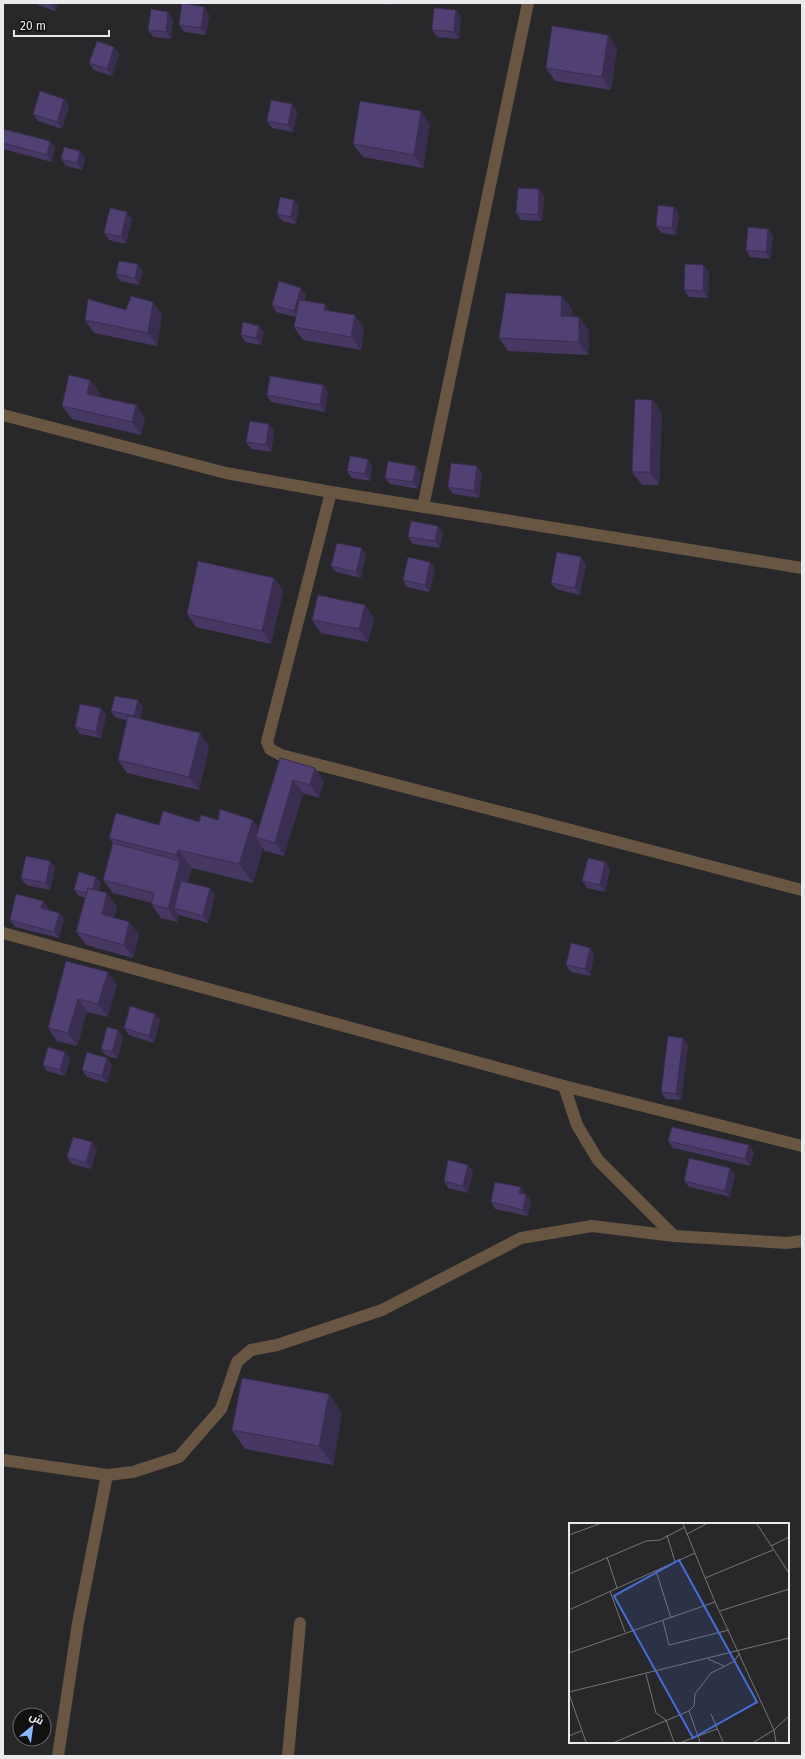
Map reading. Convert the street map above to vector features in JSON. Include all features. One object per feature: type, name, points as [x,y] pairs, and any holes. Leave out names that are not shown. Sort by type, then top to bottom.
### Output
[{"type":"street","points":[[423,507],[528,3]]},
{"type":"street","points":[[3,415],[226,473],[331,492],[802,568]]},
{"type":"street","points":[[331,492],[267,742],[270,749],[282,755],[802,890]]},
{"type":"street","points":[[3,933],[564,1086],[802,1146]]},
{"type":"street","points":[[564,1086],[577,1125],[598,1160],[674,1236]]},
{"type":"street","points":[[3,1460],[107,1475],[133,1472],[179,1457],[221,1409],[237,1362],[251,1350],[277,1345],[382,1310],[521,1238],[592,1226],[674,1236],[787,1243],[802,1241]]},
{"type":"street","points":[[58,1756],[78,1623],[107,1475]]},
{"type":"street","points":[[288,1756],[300,1623]]},
{"type":"building","points":[[182,3],[204,7],[201,28],[179,25]]},
{"type":"building","points":[[434,8],[456,10],[454,32],[432,30]]},
{"type":"building","points":[[151,9],[168,12],[166,32],[148,30]]},
{"type":"building","points":[[552,26],[608,35],[602,77],[546,68]]},
{"type":"building","points":[[97,41],[114,47],[107,69],[89,63]]},
{"type":"building","points":[[40,91],[64,99],[57,122],[33,114]]},
{"type":"building","points":[[271,100],[292,104],[288,125],[267,121]]},
{"type":"building","points":[[360,101],[421,111],[414,155],[353,144]]},
{"type":"building","points":[[3,129],[50,141],[47,155],[3,143]]},
{"type":"building","points":[[64,147],[80,151],[77,163],[61,159]]},
{"type":"building","points":[[518,188],[539,189],[538,215],[516,213]]},
{"type":"building","points":[[280,197],[294,200],[291,217],[277,214]]},
{"type":"building","points":[[658,205],[674,207],[672,228],[656,226]]},
{"type":"building","points":[[110,208],[127,212],[121,237],[104,233]]},
{"type":"building","points":[[748,227],[768,229],[766,252],[746,250]]},
{"type":"building","points":[[119,261],[138,264],[135,278],[116,274]]},
{"type":"building","points":[[685,264],[704,265],[703,291],[684,290]]},
{"type":"building","points":[[279,281],[301,288],[294,311],[272,305]]},
{"type":"building","points":[[506,293],[562,296],[561,316],[579,317],[579,342],[499,338]]},
{"type":"building","points":[[131,296],[153,302],[148,333],[85,320],[88,299],[126,310]]},
{"type":"building","points":[[299,300],[325,304],[324,310],[355,315],[351,337],[294,327]]},
{"type":"building","points":[[243,322],[259,326],[256,338],[241,335]]},
{"type":"building","points":[[69,375],[90,380],[87,394],[136,405],[132,422],[62,406]]},
{"type":"building","points":[[270,376],[323,385],[320,405],[267,395]]},
{"type":"building","points":[[635,399],[652,400],[650,472],[632,472]]},
{"type":"building","points":[[250,421],[269,424],[266,445],[246,442]]},
{"type":"building","points":[[350,456],[368,459],[365,474],[347,471]]},
{"type":"building","points":[[388,461],[416,466],[413,482],[385,478]]},
{"type":"building","points":[[451,463],[477,466],[474,491],[448,487]]},
{"type":"building","points":[[411,521],[438,526],[435,541],[408,537]]},
{"type":"building","points":[[337,543],[362,548],[356,572],[331,566]]},
{"type":"building","points":[[557,552],[581,557],[575,588],[551,583]]},
{"type":"building","points":[[408,557],[430,562],[425,585],[403,580]]},
{"type":"building","points":[[198,561],[274,578],[262,631],[187,614]]},
{"type":"building","points":[[318,595],[365,605],[359,629],[312,620]]},
{"type":"building","points":[[115,696],[138,700],[134,716],[111,711]]},
{"type":"building","points":[[80,704],[101,708],[96,732],[75,727]]},
{"type":"building","points":[[128,716],[200,733],[189,777],[118,760]]},
{"type":"building","points":[[280,758],[315,768],[310,785],[293,780],[275,843],[256,837]]},
{"type":"building","points":[[220,809],[253,820],[239,864],[178,850],[176,855],[109,838],[116,813],[159,825],[163,811],[199,822],[201,815],[218,820]]},
{"type":"building","points":[[113,843],[180,861],[168,909],[151,904],[154,893],[103,880]]},
{"type":"building","points":[[26,856],[50,861],[46,883],[21,878]]},
{"type":"building","points":[[588,858],[605,862],[600,885],[582,881]]},
{"type":"building","points":[[79,872],[96,877],[93,889],[88,888],[86,893],[74,890]]},
{"type":"building","points":[[181,881],[210,888],[203,916],[174,908]]},
{"type":"building","points":[[88,888],[107,893],[102,914],[129,922],[124,945],[76,932]]},
{"type":"building","points":[[16,894],[43,901],[41,908],[59,913],[54,932],[10,920]]},
{"type":"building","points":[[571,943],[590,948],[585,969],[566,965]]},
{"type":"building","points":[[66,961],[108,972],[98,1004],[78,999],[68,1033],[48,1028]]},
{"type":"building","points":[[130,1006],[155,1014],[149,1036],[124,1028]]},
{"type":"building","points":[[107,1027],[118,1030],[112,1052],[101,1049]]},
{"type":"building","points":[[668,1036],[683,1038],[676,1094],[661,1092]]},
{"type":"building","points":[[48,1047],[65,1052],[60,1070],[43,1065]]},
{"type":"building","points":[[87,1052],[107,1058],[102,1076],[82,1070]]},
{"type":"building","points":[[672,1127],[749,1145],[745,1159],[668,1141]]},
{"type":"building","points":[[73,1137],[92,1142],[86,1163],[67,1157]]},
{"type":"building","points":[[689,1158],[730,1168],[725,1191],[684,1181]]},
{"type":"building","points":[[448,1160],[468,1165],[463,1186],[444,1181]]},
{"type":"building","points":[[495,1182],[521,1187],[519,1193],[526,1194],[523,1210],[491,1202]]},
{"type":"building","points":[[242,1378],[329,1394],[319,1446],[232,1430]]}]
